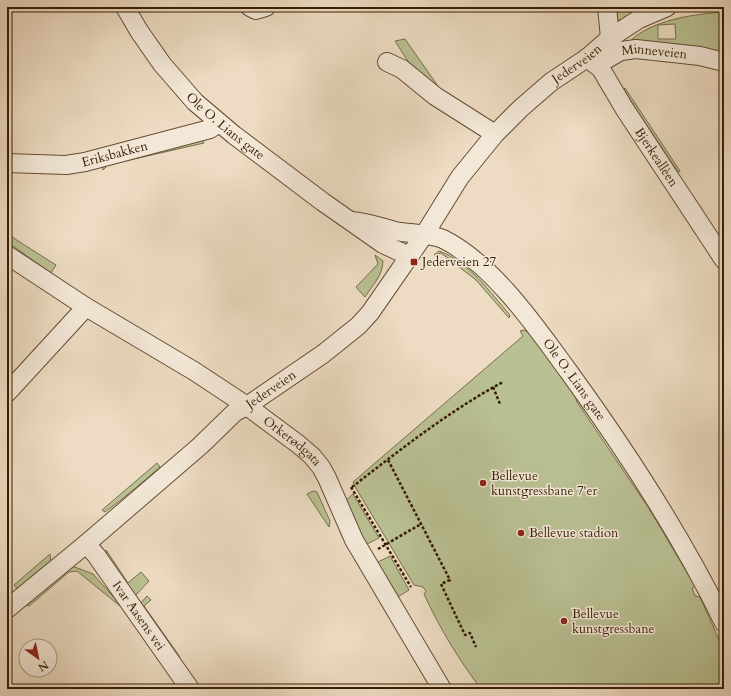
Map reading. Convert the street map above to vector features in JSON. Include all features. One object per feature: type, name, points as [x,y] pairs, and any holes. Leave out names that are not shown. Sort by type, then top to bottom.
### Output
[{"type":"street","name":"Ole O. Lians gate","points":[[125,7],[144,38],[171,75],[185,92],[218,123],[308,192],[383,244],[409,256]]},
{"type":"street","points":[[250,7],[256,10],[266,7]]},
{"type":"street","points":[[607,7],[610,38]]},
{"type":"street","name":"Jederveien","points":[[7,609],[86,544],[200,446],[235,412],[247,406],[323,354],[358,326],[370,313],[424,236],[460,177],[495,134],[535,95],[565,72],[587,58],[610,38],[639,19],[667,7]]},
{"type":"street","name":"Minneveien","points":[[587,58],[606,60],[621,51],[636,49],[700,56],[724,62]]},
{"type":"street","name":"Bjerkeallèen","points":[[587,58],[601,69],[624,108],[724,260]]},
{"type":"street","points":[[387,62],[410,74],[435,96],[495,134]]},
{"type":"street","name":"Eriksbakken","points":[[7,164],[66,165],[85,162],[210,129],[218,123]]},
{"type":"street","name":"Ole O. Lians gate","points":[[351,221],[368,222],[396,231],[441,239],[482,267],[500,285],[543,337],[636,468],[684,544],[724,624]]},
{"type":"street","name":"Orkerødgata","points":[[7,255],[86,307],[194,371],[247,406],[312,456],[321,467],[347,527],[442,689]]},
{"type":"street","points":[[7,393],[86,307]]},
{"type":"street","name":"Ivar Aasens vei","points":[[86,544],[190,689]]},
{"type":"path","points":[[333,493],[352,487],[407,444],[493,387],[503,382]]},
{"type":"path","points":[[493,387],[500,404]]},
{"type":"path","points":[[388,460],[450,580],[441,584],[465,636],[470,634],[476,647]]},
{"type":"path","points":[[352,487],[411,587]]},
{"type":"path","points":[[364,557],[421,524]]},
{"type":"green space","points":[[612,7],[652,7],[620,20],[616,20]]},
{"type":"green space","points":[[724,12],[724,58],[628,43],[637,35],[660,24],[699,14]],"holes":[[[675,24],[676,39],[658,39],[658,25]]]},
{"type":"green space","points":[[405,39],[447,99],[418,77],[395,41]]},
{"type":"green space","points":[[625,88],[680,171],[678,172],[623,90]]},
{"type":"green space","points":[[201,137],[204,143],[108,165],[103,170],[102,165]]},
{"type":"green space","points":[[7,232],[15,239],[56,265],[51,273],[10,244],[7,240]]},
{"type":"green space","points":[[439,251],[460,262],[478,278],[510,315],[509,318],[476,280],[441,253],[434,255]]},
{"type":"green space","points":[[375,255],[383,261],[383,266],[377,280],[365,297],[356,287],[378,264]]},
{"type":"green space","name":"Bellevue stadion","points":[[524,330],[528,332],[575,394],[577,402],[648,507],[695,586],[692,588],[695,596],[700,597],[724,651],[724,689],[481,689],[457,655],[443,631],[424,594],[426,591],[423,587],[414,585],[357,490],[353,482],[523,336],[520,331]]},
{"type":"green space","points":[[157,463],[160,467],[146,479],[105,512],[102,510]]},
{"type":"green space","points":[[313,491],[317,492],[330,521],[329,527],[307,494]]},
{"type":"green space","points":[[353,494],[379,538],[365,545],[344,502]]},
{"type":"green space","points":[[106,550],[128,583],[141,572],[149,581],[134,597],[106,555]]},
{"type":"green space","points":[[50,554],[51,563],[18,590],[14,585]]},
{"type":"green space","points":[[390,556],[409,590],[396,598],[376,563]]},
{"type":"green space","points":[[72,566],[93,574],[120,606],[77,571],[69,572],[29,606],[27,605]]},
{"type":"green space","points":[[147,596],[151,600],[144,606],[180,657],[177,658],[139,605]]},
{"type":"place","name":"Jederveien 27","points":[[414,262]]},
{"type":"place","name":"Bellevue kunstgressbane 7'er","points":[[483,483]]},
{"type":"place","name":"Bellevue stadion","points":[[521,533]]},
{"type":"place","name":"Bellevue kunstgressbane","points":[[564,621]]}]
